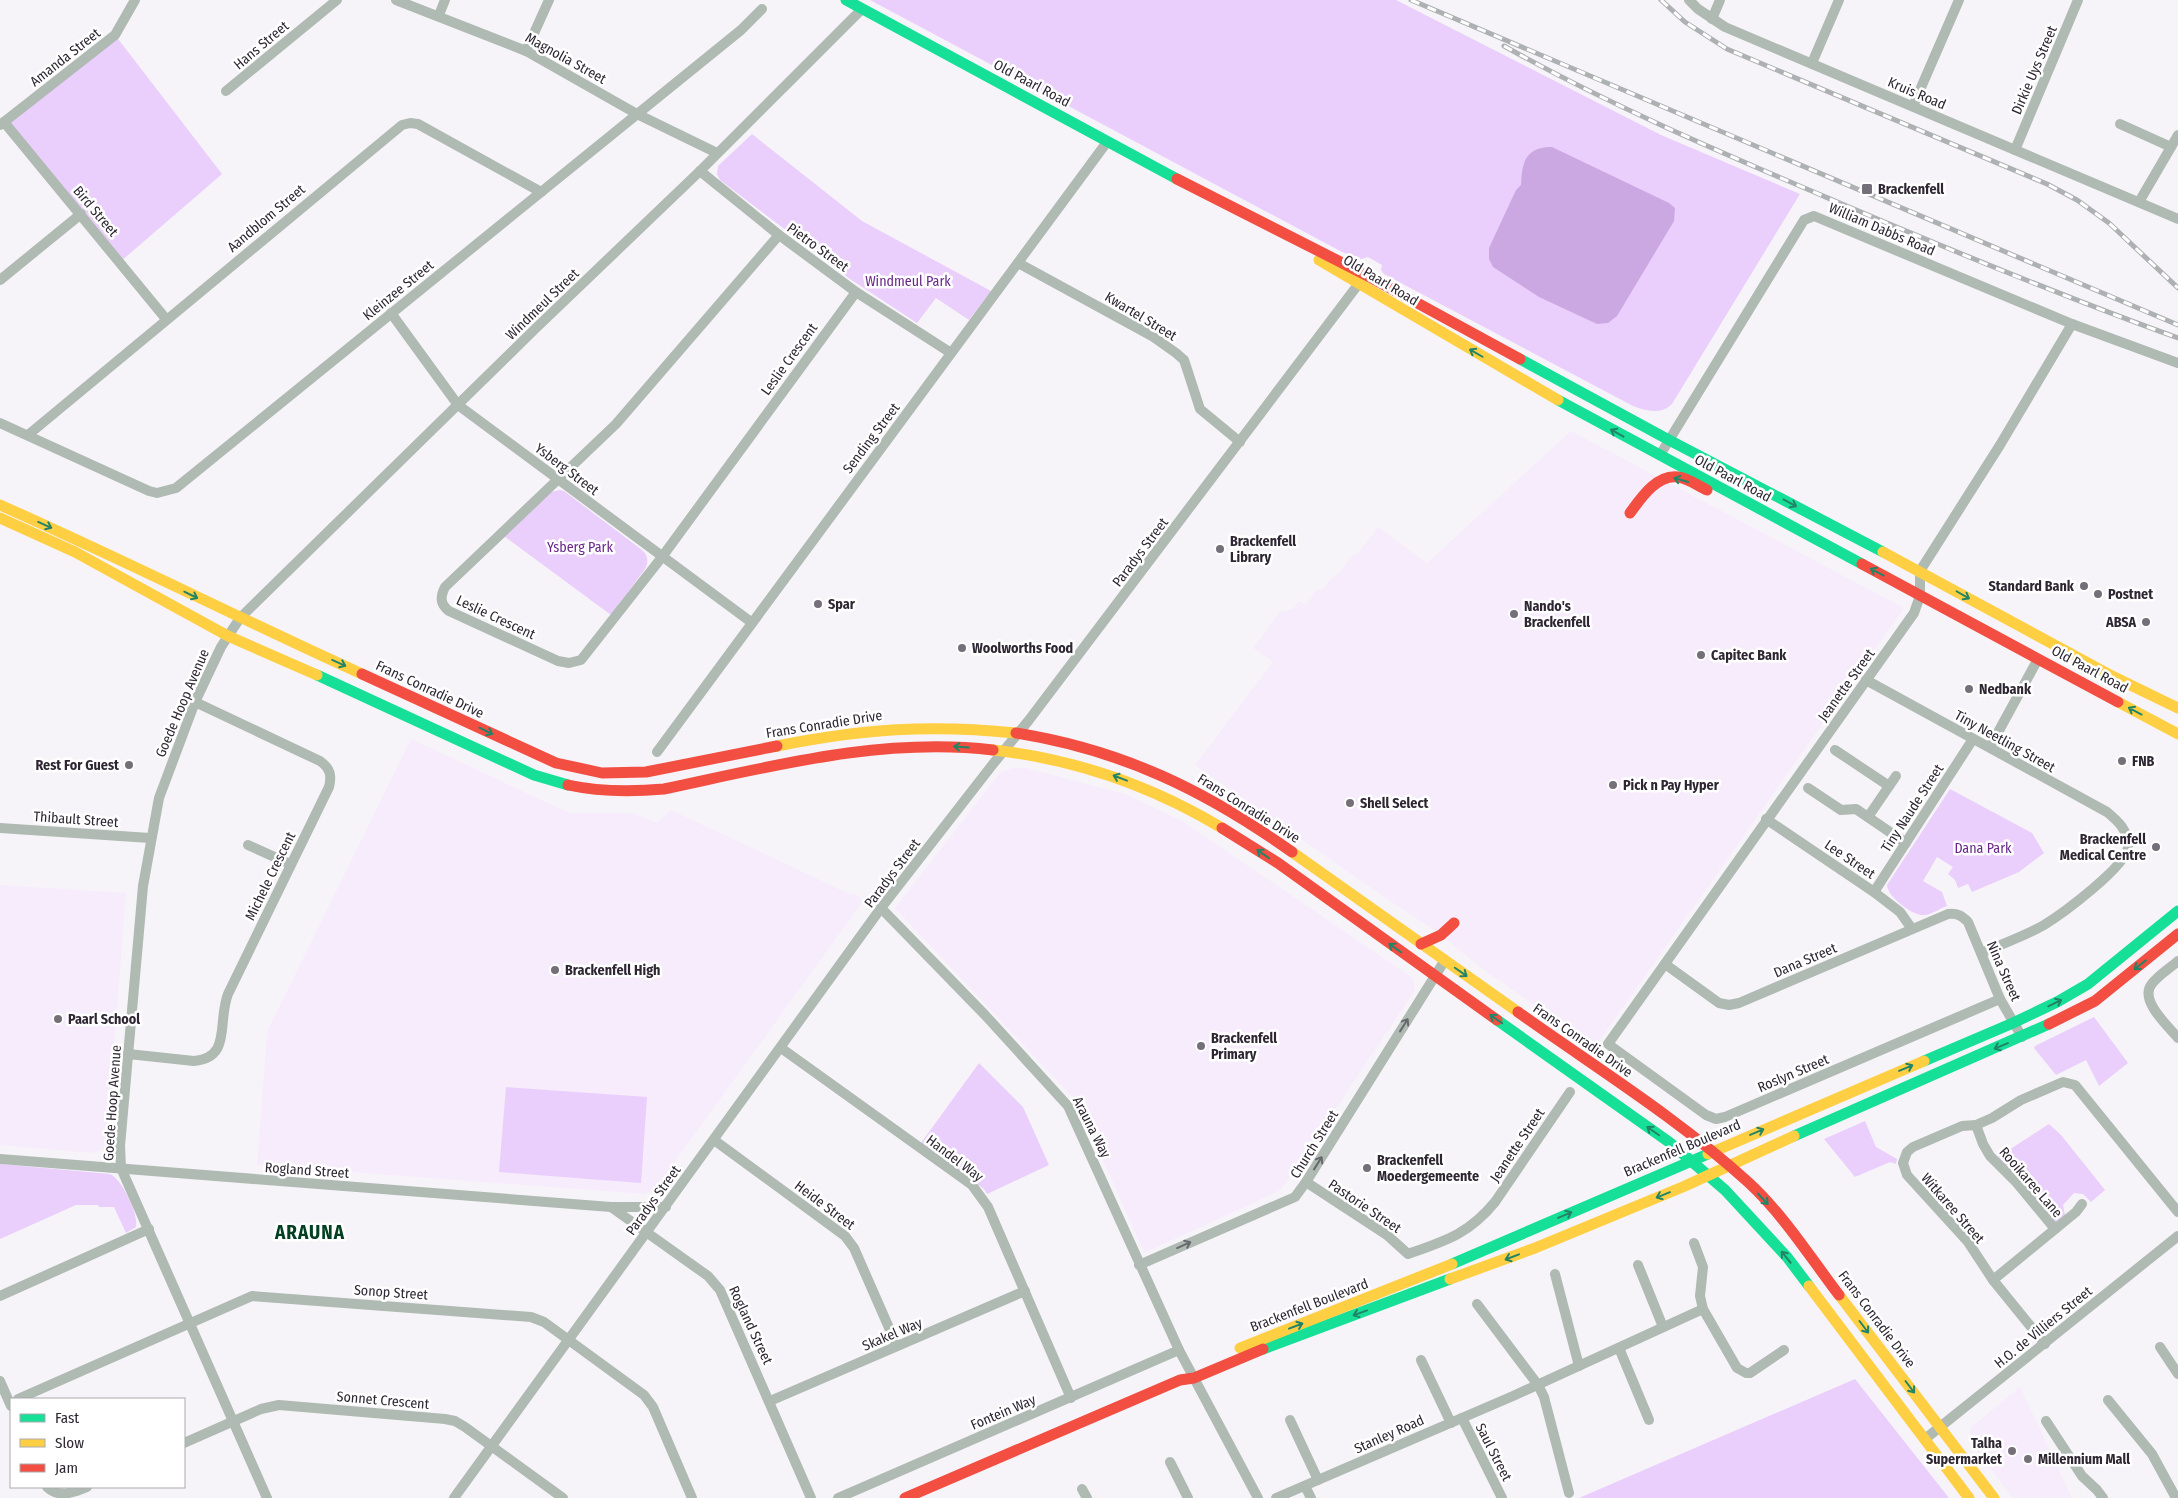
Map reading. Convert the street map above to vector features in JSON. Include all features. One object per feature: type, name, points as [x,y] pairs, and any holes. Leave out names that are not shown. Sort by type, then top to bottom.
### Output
[{"type":"street","name":"Amanda Street","points":[[2,123],[115,35],[135,0]]},
{"type":"street","name":"Hans Street","points":[[226,91],[337,0]]},
{"type":"street","name":"Magnolia Street","points":[[396,0],[526,50],[637,114],[717,153]]},
{"type":"street","points":[[439,15],[445,0]]},
{"type":"street","points":[[526,50],[548,0]]},
{"type":"street","name":"Old Paarl Road","points":[[846,0],[1107,142],[1283,234],[1304,242],[1669,440],[1920,571],[2112,676],[2178,708]]},
{"type":"street","name":"Kruis Road","points":[[1689,0],[1725,27],[2178,219]]},
{"type":"street","points":[[1712,19],[1720,0]]},
{"type":"street","points":[[1812,63],[1839,0]]},
{"type":"street","points":[[1913,106],[1959,0]]},
{"type":"street","name":"Dirkie Uys Street","points":[[2015,150],[2078,0]]},
{"type":"street","name":"Kleinzee Street","points":[[0,423],[148,491],[157,493],[176,488],[741,30],[762,9]]},
{"type":"street","name":"Windmeul Street","points":[[240,618],[700,171],[862,9]]},
{"type":"street","name":"Bird Street","points":[[2,123],[166,318]]},
{"type":"street","name":"Aandblom Street","points":[[28,435],[166,318],[402,125],[418,124],[540,192]]},
{"type":"street","points":[[2120,124],[2171,147]]},
{"type":"street","points":[[2139,202],[2178,135]]},
{"type":"street","name":"Sending Street","points":[[657,752],[751,622],[1107,142]]},
{"type":"street","name":"Pietro Street","points":[[700,171],[779,235],[856,292],[951,353]]},
{"type":"street","points":[[0,280],[80,214]]},
{"type":"street","name":"William Dabbs Road","points":[[1660,455],[1804,220],[1808,217],[1814,216],[2072,324],[2178,363]]},
{"type":"street","name":"Old Paarl Road","points":[[1283,234],[1303,250],[1359,285],[1569,407],[2178,734]]},
{"type":"street","name":"Leslie Crescent","points":[[779,235],[616,424],[445,587],[441,597],[444,607],[449,611],[558,660],[576,662],[587,655],[662,557],[856,292]]},
{"type":"street","name":"Kwartel Street","points":[[1018,263],[1152,336],[1176,353],[1184,360],[1200,409],[1240,442]]},
{"type":"street","name":"Paradys Street","points":[[454,1498],[881,908],[1018,734],[1366,275]]},
{"type":"street","name":"Ysberg Street","points":[[391,313],[458,405],[751,622]]},
{"type":"street","points":[[1920,571],[2000,445],[2072,324]]},
{"type":"street","points":[[1630,513],[1653,487],[1665,480],[1674,478],[1731,501],[1760,509]]},
{"type":"street","name":"Frans Conradie Drive","points":[[0,505],[77,539],[240,618],[556,763],[602,773],[637,773],[672,768],[807,740],[885,728],[964,729],[1049,739],[1103,752],[1140,765],[1206,796],[1272,838],[1683,1129],[1748,1183],[1783,1221],[1994,1498]]},
{"type":"street","points":[[0,518],[75,552],[228,636],[534,774],[563,784],[617,793],[664,789],[787,763],[879,747],[943,746],[1005,750],[1075,764],[1141,786],[1199,814],[1253,847],[1435,976],[1668,1142],[1707,1175],[1744,1210],[1787,1257],[1969,1498]]},
{"type":"street","name":"Jeanette Street","points":[[1608,1044],[1914,613],[1920,596],[1920,571]]},
{"type":"street","name":"Goede Hoop Avenue","points":[[240,618],[228,636],[195,702],[159,798],[150,838],[143,886],[120,1146],[121,1168],[267,1498]]},
{"type":"street","points":[[1990,747],[2038,659]]},
{"type":"street","name":"Tiny Neetling Street","points":[[1866,680],[2107,812],[2126,832],[2128,848],[2123,859],[2089,893],[2044,925],[1981,953]]},
{"type":"street","name":"Michele Crescent","points":[[128,1054],[194,1061],[204,1060],[216,1053],[220,1047],[223,1012],[228,994],[290,864],[330,787],[331,778],[327,766],[320,761],[195,702]]},
{"type":"street","name":"Tiny Naude Street","points":[[1874,892],[1973,739]]},
{"type":"street","points":[[1835,750],[1889,786]]},
{"type":"street","points":[[1868,817],[1896,776]]},
{"type":"street","points":[[1808,788],[1841,810],[1856,809],[1906,843]]},
{"type":"street","name":"Lee Street","points":[[1766,819],[1874,892],[1900,912],[1912,929]]},
{"type":"street","name":"Thibault Street","points":[[0,828],[150,838]]},
{"type":"street","points":[[248,845],[290,864]]},
{"type":"street","name":"Arauna Way","points":[[881,908],[979,1008],[1064,1100],[1073,1115],[1139,1265],[1192,1375]]},
{"type":"street","name":"Brackenfell Boulevard","points":[[1192,1375],[1251,1344],[1466,1258],[2057,1002],[2088,984],[2178,911]]},
{"type":"street","name":"Dana Street","points":[[1665,964],[1719,1003],[1729,1005],[1739,1003],[1948,914],[1962,916]]},
{"type":"street","name":"Nina Street","points":[[1962,916],[1968,922],[2000,999],[2022,1037]]},
{"type":"street","points":[[1421,944],[1441,935],[1454,923]]},
{"type":"street","name":"Brackenfell Boulevard","points":[[905,1498],[1192,1375],[1535,1248],[1685,1186],[2022,1037],[2095,1001],[2178,934]]},
{"type":"street","name":"Church Street","points":[[1139,1265],[1295,1197],[1446,960]]},
{"type":"street","points":[[2178,961],[2152,984],[2148,993],[2150,1004],[2178,1038]]},
{"type":"street","name":"Roslyn Street","points":[[1608,1044],[1706,1115],[1716,1119],[1734,1114],[2000,999]]},
{"type":"street","name":"Handel Way","points":[[781,1048],[964,1180],[979,1193],[988,1207],[1071,1398]]},
{"type":"street","name":"Witkaree Street","points":[[2044,1344],[1993,1280],[1968,1242],[1907,1176],[1903,1167],[1903,1158],[1910,1149],[1962,1126],[1976,1125],[1992,1118],[2020,1100],[2063,1082],[2075,1085],[2178,1212]]},
{"type":"street","name":"Jeanette Street","points":[[1408,1254],[1456,1236],[1481,1219],[1495,1202],[1570,1092]]},
{"type":"street","name":"Rooikaree Lane","points":[[1976,1125],[1990,1156],[2017,1183],[2055,1229]]},
{"type":"street","name":"Heide Street","points":[[714,1140],[840,1231],[850,1242],[897,1346]]},
{"type":"street","name":"Rogland Street","points":[[0,1159],[611,1207],[666,1207]]},
{"type":"street","name":"Pastorie Street","points":[[1306,1182],[1387,1235],[1408,1254]]},
{"type":"street","points":[[1993,1280],[2076,1212],[2082,1204]]},
{"type":"street","name":"Rogland Street","points":[[611,1207],[714,1282],[726,1301],[811,1498]]},
{"type":"street","points":[[0,1296],[149,1229]]},
{"type":"street","name":"H.O. de Villiers Street","points":[[1925,1439],[2178,1236]]},
{"type":"street","points":[[1694,1242],[1703,1267],[1700,1296],[1703,1309],[1730,1359],[1742,1371],[1750,1373],[1784,1350]]},
{"type":"street","points":[[1638,1265],[1663,1327]]},
{"type":"street","points":[[1555,1274],[1579,1366]]},
{"type":"street","name":"Skakel Way","points":[[770,1401],[1025,1291]]},
{"type":"street","name":"Sonop Street","points":[[24,1398],[243,1299],[264,1296],[531,1317],[544,1322],[648,1399],[653,1406],[692,1498]]},
{"type":"street","points":[[1477,1304],[1538,1385],[1544,1398],[1569,1493]]},
{"type":"street","name":"Stanley Road","points":[[1276,1498],[1538,1385],[1703,1309]]},
{"type":"street","points":[[2160,1347],[2178,1374]]},
{"type":"street","points":[[1619,1348],[1649,1420]]},
{"type":"street","name":"Fontein Way","points":[[838,1498],[1179,1350]]},
{"type":"street","points":[[1421,1360],[1451,1423]]},
{"type":"street","points":[[1192,1375],[1258,1498]]},
{"type":"street","points":[[0,1381],[10,1398]]},
{"type":"street","points":[[2108,1400],[2152,1454],[2176,1498]]},
{"type":"street","name":"Sonnet Crescent","points":[[185,1443],[261,1409],[279,1405],[445,1419],[455,1421],[465,1427],[563,1498]]},
{"type":"street","name":"Saul Street","points":[[1462,1418],[1502,1498]]},
{"type":"street","points":[[1290,1420],[1318,1480]]},
{"type":"street","points":[[2046,1421],[2082,1476],[2103,1498]]},
{"type":"street","points":[[1170,1462],[1188,1498]]},
{"type":"street","points":[[1305,1486],[1311,1498]]},
{"type":"street","points":[[48,1488],[51,1492],[63,1495],[84,1488]]},
{"type":"shaded area","points":[[1552,147],[1669,203],[1675,208],[1674,221],[1617,316],[1608,323],[1597,324],[1539,297],[1493,267],[1489,259],[1489,248],[1516,190],[1521,185],[1524,163],[1531,153],[1536,150]]},
{"type":"shaded area","points":[[1571,431],[1904,608],[1597,1044],[1581,1033],[1579,1036],[1484,970],[1434,930],[1195,765],[1273,662],[1253,648],[1280,612],[1293,609],[1299,601],[1305,605],[1318,589],[1321,591],[1339,573],[1354,554],[1357,555],[1378,527],[1427,563]]},
{"type":"shaded area","name":"Brackenfell High","points":[[411,739],[569,813],[632,813],[657,823],[671,810],[852,895],[854,893],[863,901],[655,1189],[645,1194],[257,1165],[267,1032]]},
{"type":"shaded area","name":"Brackenfell Primary","points":[[1012,768],[1026,768],[1125,794],[1182,821],[1413,978],[1415,990],[1281,1190],[1144,1253],[1078,1103],[895,908],[1000,773]]},
{"type":"shaded area","name":"Paarl School","points":[[0,885],[126,893],[106,1149],[92,1153],[0,1145]]},
{"type":"shaded area","points":[[2020,1387],[2072,1498],[2013,1498],[1970,1441],[1971,1427]]},
{"type":"green space","points":[[870,0],[1396,0],[1661,135],[1800,194],[1672,404],[1663,410],[1648,410],[1633,406],[1384,274],[1381,270],[1382,265],[1368,257],[1361,259],[1342,252]]},
{"type":"green space","points":[[115,35],[222,174],[120,262],[4,122]]},
{"type":"green space","name":"Windmeul Park","points":[[752,134],[862,221],[991,291],[969,320],[936,298],[917,323],[850,279],[720,180],[717,174],[718,166]]},
{"type":"green space","name":"Ysberg Park","points":[[564,491],[642,550],[647,556],[645,569],[611,615],[504,536],[551,492]]},
{"type":"green space","name":"Dana Park","points":[[1950,789],[2032,833],[2044,853],[2019,872],[1972,892],[1968,884],[1958,888],[1955,880],[1948,874],[1953,867],[1937,857],[1923,881],[1942,892],[1947,906],[1925,915],[1920,915],[1896,900],[1888,890],[1887,885]]},
{"type":"green space","points":[[2094,1017],[2128,1063],[2099,1086],[2086,1060],[2056,1075],[2034,1048],[2035,1046]]},
{"type":"green space","points":[[979,1063],[1023,1107],[1049,1165],[987,1194],[984,1189],[921,1143]]},
{"type":"green space","points":[[506,1087],[647,1097],[641,1183],[499,1172]]},
{"type":"green space","points":[[1865,1121],[1876,1147],[1897,1159],[1896,1164],[1890,1162],[1855,1177],[1824,1139]]},
{"type":"green space","points":[[2049,1124],[2061,1135],[2105,1190],[2091,1202],[2083,1194],[2074,1193],[2063,1205],[2065,1215],[2056,1223],[1998,1157]]},
{"type":"green space","points":[[0,1164],[110,1174],[120,1183],[129,1198],[135,1214],[136,1227],[126,1233],[114,1207],[76,1205],[0,1239]]},
{"type":"green space","points":[[1855,1379],[1949,1498],[1579,1498]]},
{"type":"railway","points":[[1411,0],[2178,325]]},
{"type":"railway","points":[[1661,0],[1685,22],[1727,49],[2047,184],[2077,200],[2109,223],[2178,288]]},
{"type":"railway","points":[[1504,46],[1587,90],[1671,130],[1756,167],[2009,273],[2178,338]]},
{"type":"traffic: fast","points":[[846,0],[1177,179]]},
{"type":"traffic: fast","points":[[1520,359],[1669,440],[1883,552]]},
{"type":"traffic: fast","points":[[1558,400],[1862,564]]},
{"type":"traffic: fast","points":[[317,675],[534,775],[568,785]]},
{"type":"traffic: fast","points":[[1924,1061],[2013,1023],[2057,1002],[2088,984],[2178,911]]},
{"type":"traffic: fast","points":[[1497,1020],[1669,1142],[1725,1190],[1787,1257],[1809,1286]]},
{"type":"traffic: fast","points":[[1794,1136],[2049,1024]]},
{"type":"traffic: fast","points":[[1452,1264],[1708,1154]]},
{"type":"traffic: fast","points":[[1263,1349],[1450,1279]]},
{"type":"traffic: slow","points":[[1319,260],[1558,400]]},
{"type":"traffic: slow","points":[[0,505],[362,674]]},
{"type":"traffic: slow","points":[[0,518],[75,552],[228,636],[317,675]]},
{"type":"traffic: slow","points":[[1883,552],[2112,676],[2178,708]]},
{"type":"traffic: slow","points":[[2118,702],[2178,734]]},
{"type":"traffic: slow","points":[[777,746],[867,732],[896,730],[954,729],[1016,733]]},
{"type":"traffic: slow","points":[[993,750],[1054,760],[1112,777],[1168,799],[1222,828]]},
{"type":"traffic: slow","points":[[1292,852],[1518,1012]]},
{"type":"traffic: slow","points":[[1708,1154],[1924,1061]]},
{"type":"traffic: slow","points":[[1450,1279],[1535,1248],[1685,1186],[1794,1136]]},
{"type":"traffic: slow","points":[[1240,1348],[1452,1264]]},
{"type":"traffic: slow","points":[[1809,1286],[1969,1498]]},
{"type":"traffic: slow","points":[[1839,1295],[1994,1498]]},
{"type":"traffic: jam","points":[[1177,179],[1366,275],[1520,359]]},
{"type":"traffic: jam","points":[[1630,513],[1650,488],[1663,479],[1678,477],[1707,490]]},
{"type":"traffic: jam","points":[[1862,564],[2118,702]]},
{"type":"traffic: jam","points":[[362,674],[556,763],[602,773],[646,772],[777,746]]},
{"type":"traffic: jam","points":[[1016,733],[1055,740],[1092,750],[1161,776],[1227,810],[1292,852]]},
{"type":"traffic: jam","points":[[568,785],[592,789],[640,791],[664,789],[786,763],[868,751],[910,747],[993,750]]},
{"type":"traffic: jam","points":[[1222,828],[1278,863],[1497,1020]]},
{"type":"traffic: jam","points":[[1421,944],[1441,935],[1454,923]]},
{"type":"traffic: jam","points":[[2049,1024],[2095,1001],[2178,934]]},
{"type":"traffic: jam","points":[[1518,1012],[1665,1115],[1748,1182],[1785,1222],[1839,1295]]},
{"type":"traffic: jam","points":[[905,1498],[1180,1380],[1194,1378],[1263,1349]]},
{"type":"place","name":"Brackenfell","points":[[1867,189]]},
{"type":"place","name":"Brackenfell Library","points":[[1220,549]]},
{"type":"place","name":"Standard Bank","points":[[2084,586]]},
{"type":"place","name":"Postnet","points":[[2098,594]]},
{"type":"place","name":"Spar","points":[[818,604]]},
{"type":"place","name":"Nando's Brackenfell","points":[[1514,614]]},
{"type":"place","name":"ABSA","points":[[2146,622]]},
{"type":"place","name":"Woolworths Food","points":[[962,648]]},
{"type":"place","name":"Capitec Bank","points":[[1701,655]]},
{"type":"place","name":"Nedbank","points":[[1969,689]]},
{"type":"place","name":"FNB","points":[[2122,761]]},
{"type":"place","name":"Rest For Guest","points":[[129,765]]},
{"type":"place","name":"Pick n Pay Hyper","points":[[1613,785]]},
{"type":"place","name":"Shell Select","points":[[1350,803]]},
{"type":"place","name":"Brackenfell Medical Centre","points":[[2156,847]]},
{"type":"place","name":"Brackenfell High","points":[[555,970]]},
{"type":"place","name":"Paarl School","points":[[58,1019]]},
{"type":"place","name":"Brackenfell Primary","points":[[1201,1046]]},
{"type":"place","name":"Brackenfell Moedergemeente","points":[[1367,1168]]},
{"type":"place","name":"Talha Supermarket","points":[[2012,1451]]},
{"type":"place","name":"Millennium Mall","points":[[2028,1459]]},
{"type":"district","name":"ARAUNA","points":[[310,1232]]}]
